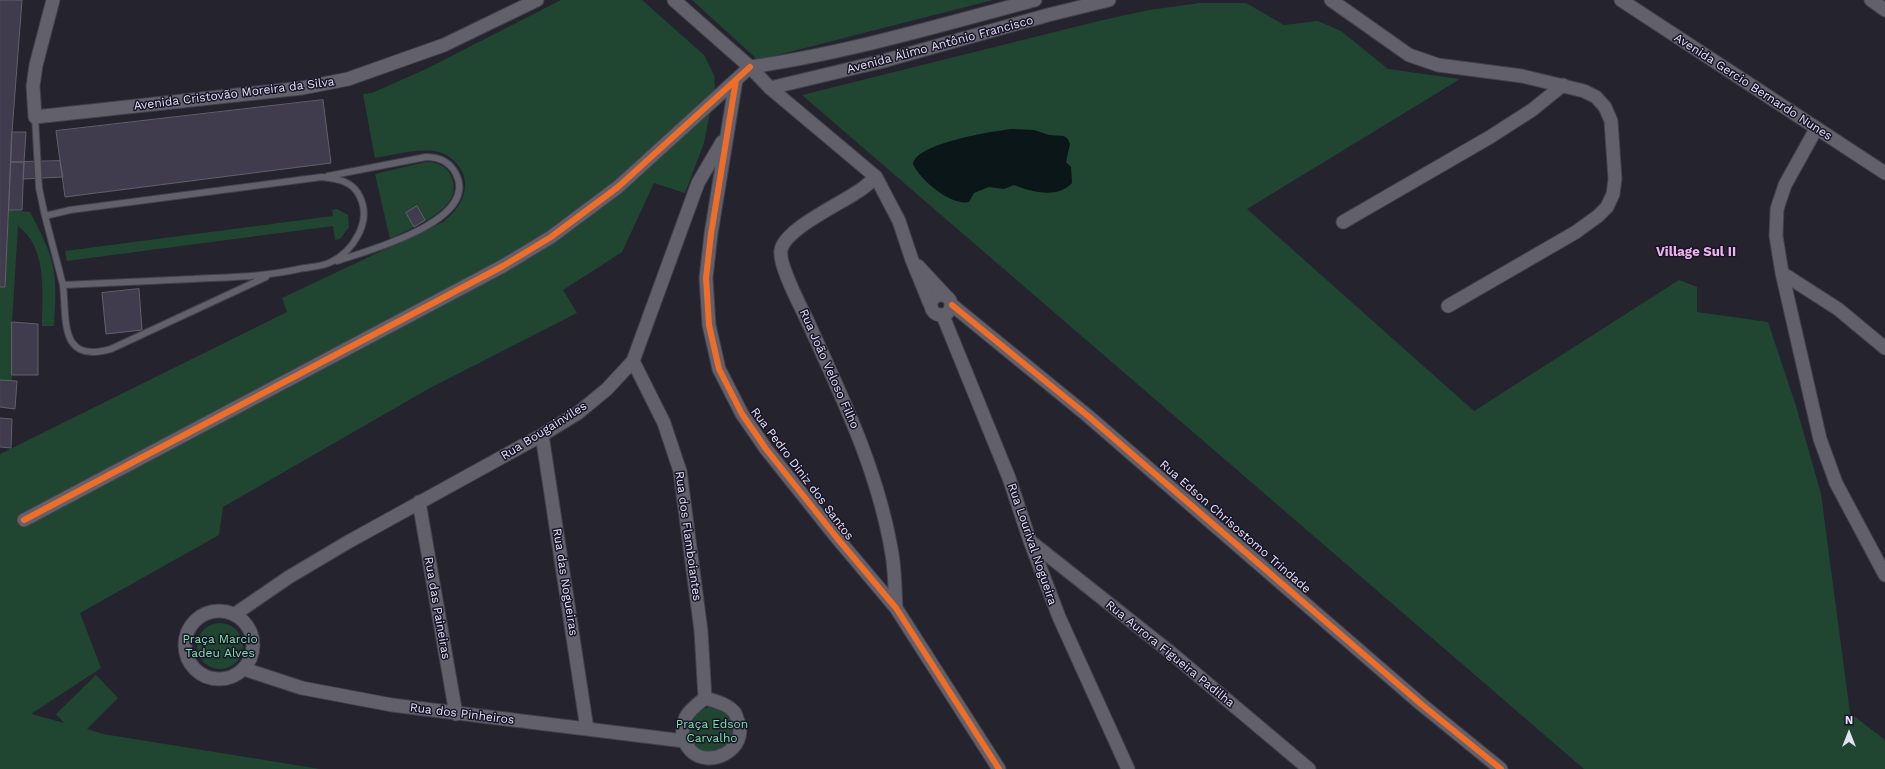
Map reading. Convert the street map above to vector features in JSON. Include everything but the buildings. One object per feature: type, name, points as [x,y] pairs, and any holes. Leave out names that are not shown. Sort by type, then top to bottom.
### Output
[{"type":"street","points":[[35,118],[33,86],[36,65],[53,0]]},
{"type":"street","name":"Avenida Cristovão Moreira da Silva","points":[[35,118],[302,88],[348,80],[444,45],[537,0]]},
{"type":"street","points":[[674,0],[750,67],[770,88],[876,177],[899,221],[912,260],[933,312],[937,315],[943,316],[948,313],[948,300],[938,295],[933,298],[930,304]]},
{"type":"street","name":"Avenida Álimo Antônio Francisco","points":[[750,67],[796,60],[900,36],[1035,0]]},
{"type":"street","name":"Avenida Álimo Antônio Francisco","points":[[770,88],[883,61],[1048,15],[1109,0]]},
{"type":"street","points":[[1331,0],[1409,55],[1420,60],[1438,65],[1522,76],[1584,91],[1596,97],[1605,107],[1611,121],[1615,179],[1613,194],[1607,207],[1598,216],[1576,232],[1448,306]]},
{"type":"street","name":"Avenida Gercio Bernardo Nunes","points":[[1621,0],[1885,173]]},
{"type":"street","points":[[1871,0],[1885,10]]},
{"type":"street","points":[[24,520],[503,266],[551,237],[618,187],[750,67]]},
{"type":"street","name":"Rua Pedro Diniz dos Santos","points":[[736,80],[726,136],[706,278],[709,325],[719,369],[742,414],[766,449],[837,538],[896,608],[998,769]]},
{"type":"street","points":[[1343,222],[1490,137],[1532,110],[1563,85]]},
{"type":"street","points":[[1816,128],[1785,185],[1777,209],[1776,236],[1782,274],[1820,439],[1836,483],[1885,575]]},
{"type":"street","name":"Rua Bougainviles","points":[[235,614],[289,578],[419,502],[542,435],[578,413],[607,389],[632,361],[698,183],[726,136]]},
{"type":"street","name":"Rua João Veloso Filho","points":[[876,177],[858,192],[792,233],[781,249],[781,258],[795,294],[856,428],[876,484],[893,556],[896,608]]},
{"type":"street","name":"Rua Edson Chrisostomo Trindade","points":[[912,260],[948,300],[1088,416],[1421,704],[1501,769]]},
{"type":"street","points":[[1782,274],[1838,309],[1885,348]]},
{"type":"street","name":"Rua Lourival Nogueira","points":[[943,316],[1010,478],[1030,541],[1058,617],[1128,769]]},
{"type":"street","name":"Rua dos Flamboiantes","points":[[632,361],[664,423],[680,471],[701,631],[705,698]]},
{"type":"street","name":"Rua das Nogueiras","points":[[542,435],[587,729]]},
{"type":"street","name":"Rua das Paineiras","points":[[419,502],[456,714]]},
{"type":"street","name":"Rua Aurora Figueira Padilha","points":[[1030,541],[1170,652],[1309,769]]},
{"type":"street","points":[[218,610],[235,614],[247,625],[254,639],[252,655],[244,669],[230,678],[213,679],[198,672],[188,659],[185,651],[186,638],[190,627],[202,615],[218,610]]},
{"type":"street","name":"Rua dos Pinheiros","points":[[244,669],[302,688],[392,705],[684,741]]},
{"type":"street","points":[[705,698],[721,703],[735,713],[741,728],[738,745],[726,757],[710,761],[694,755],[684,741],[682,725],[690,711],[705,698]]},
{"type":"lane","points":[[35,118],[39,188],[63,285],[69,337],[79,350],[87,353],[93,353],[111,349],[269,275]]},
{"type":"lane","points":[[45,216],[70,210],[322,177],[426,157],[441,159],[451,166],[459,183],[456,201],[448,212],[438,219],[385,245],[330,263],[269,275],[63,285]]},
{"type":"lane","points":[[322,177],[344,181],[351,185],[360,196],[364,209],[363,223],[358,236],[348,250],[330,263]]},
{"type":"green space","points":[[561,0],[642,0],[704,55],[714,75],[715,87],[704,143],[685,193],[654,183],[622,252],[563,290],[577,313],[430,388],[223,507],[219,535],[80,613],[101,668],[31,714],[64,723],[56,714],[96,675],[118,698],[87,729],[103,734],[320,769],[0,769],[0,454],[287,312],[282,298],[443,222],[456,210],[464,195],[465,180],[457,164],[449,156],[442,153],[424,150],[375,158],[363,94],[372,93],[426,69]]},
{"type":"green space","points":[[692,0],[993,0],[758,60]]},
{"type":"green space","points":[[1200,3],[1246,3],[1284,25],[1318,21],[1341,31],[1388,69],[1460,79],[1247,209],[1474,411],[1679,280],[1697,287],[1697,312],[1768,322],[1796,406],[1821,494],[1850,713],[1885,740],[1885,769],[1584,769],[802,95],[1103,20],[1149,10]]},
{"type":"green space","points":[[426,162],[446,168],[450,174],[454,186],[452,197],[435,215],[390,239],[375,174]]},
{"type":"green space","points":[[337,209],[348,215],[349,227],[340,239],[335,240],[333,226],[67,261],[65,251],[333,216],[332,210]]},
{"type":"green space","points":[[9,210],[30,212],[43,238],[49,252],[54,274],[55,311],[54,326],[42,326],[42,286],[39,259],[28,235],[18,226],[12,322],[12,380],[0,380],[0,287],[5,287]]},
{"type":"green space","name":"Praça Marcio Tadeu Alves","points":[[220,623],[233,627],[239,633],[243,646],[239,659],[233,665],[220,669],[207,665],[201,659],[197,646],[201,633],[207,627]]},
{"type":"green space","name":"Praça Edson Carvalho","points":[[709,707],[722,709],[730,715],[732,720],[735,738],[719,754],[696,749],[688,736],[690,721],[700,711]]},
{"type":"shaded area","points":[[1012,129],[1034,130],[1049,135],[1064,136],[1068,139],[1070,144],[1066,162],[1071,167],[1072,183],[1066,188],[1052,193],[1036,192],[1014,185],[1004,189],[989,187],[974,193],[969,202],[962,202],[945,196],[929,184],[913,164],[917,157],[927,150],[941,144],[974,135]]},
{"type":"cycle path","points":[[24,520],[503,266],[551,237],[618,187],[750,67]]},
{"type":"cycle path","points":[[736,80],[711,234],[706,278],[709,325],[719,369],[742,414],[766,449],[837,538],[896,608],[999,769]]},
{"type":"cycle path","points":[[952,305],[1088,416],[1421,704],[1501,769]]},
{"type":"district","name":"Village Sul II","points":[[1696,252]]}]
